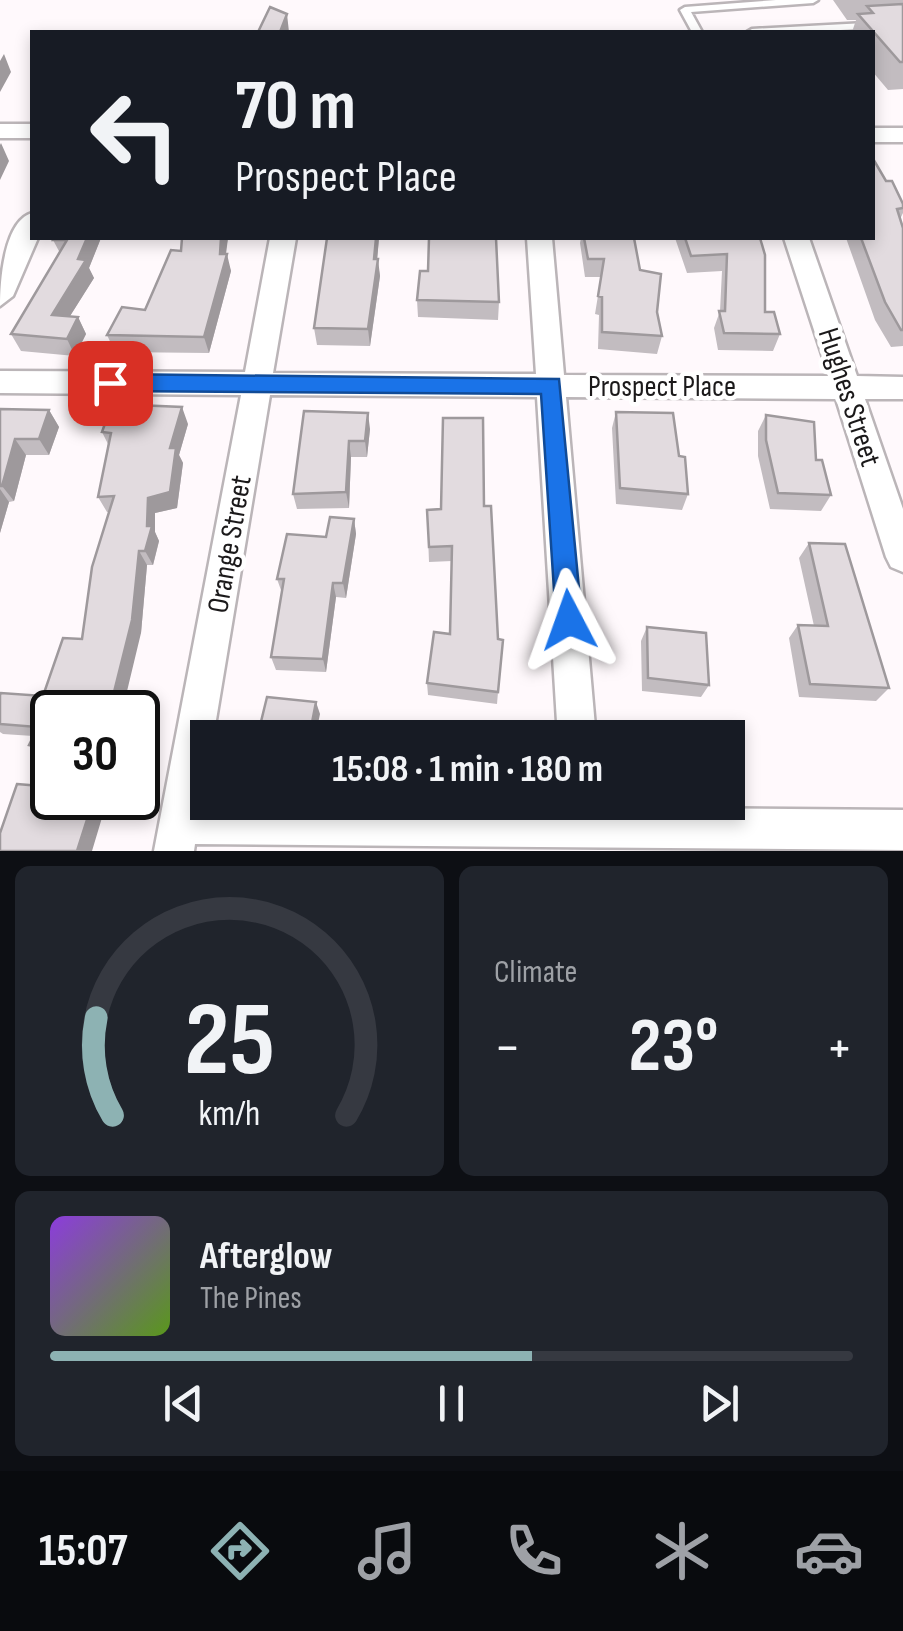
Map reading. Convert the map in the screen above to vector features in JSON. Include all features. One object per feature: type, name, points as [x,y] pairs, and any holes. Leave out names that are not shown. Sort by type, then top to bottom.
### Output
[{"type":"street","points":[[0,130],[30,131]]},
{"type":"street","points":[[875,135],[903,135]]},
{"type":"street","points":[[0,296],[30,225]]},
{"type":"street","name":"Orange Street","points":[[176,837],[283,240]]},
{"type":"street","points":[[540,240],[577,720]]},
{"type":"street","name":"Hughes Street","points":[[797,240],[903,557]]},
{"type":"street","name":"Prospect Place","points":[[0,382],[903,388]]},
{"type":"street","points":[[176,837],[584,827],[903,830]]},
{"type":"lane","points":[[696,30],[685,10],[813,0]]},
{"type":"lane","points":[[790,30],[903,24]]},
{"type":"building","points":[[903,4],[903,62],[858,14],[873,13],[867,6]]},
{"type":"building","points":[[270,7],[287,14],[281,30],[259,30]]},
{"type":"building","points":[[875,162],[886,181],[892,181],[903,204],[903,208],[897,209],[903,228],[903,330],[885,302],[862,240],[875,240]]},
{"type":"building","points":[[67,240],[86,240],[78,259],[86,260],[52,315],[78,317],[67,339],[11,334]]},
{"type":"building","points":[[182,240],[221,240],[220,254],[227,254],[204,337],[107,335],[122,307],[145,310],[171,250],[181,251]]},
{"type":"building","points":[[327,240],[376,240],[374,259],[378,259],[368,329],[314,328]]},
{"type":"building","points":[[429,240],[496,240],[499,302],[417,300],[420,271],[428,271]]},
{"type":"building","points":[[584,240],[634,240],[640,270],[661,274],[657,312],[662,336],[602,332],[602,297],[598,296],[604,259],[588,259]]},
{"type":"building","points":[[686,240],[761,240],[765,255],[765,312],[774,312],[780,334],[724,333],[719,311],[725,311],[727,254],[691,256]]},
{"type":"building","points":[[112,404],[182,407],[170,448],[176,448],[170,492],[148,498],[147,526],[152,526],[145,551],[139,551],[132,620],[114,690],[45,690],[63,638],[82,639],[92,567],[114,496],[98,497],[111,433],[102,432]]},
{"type":"building","points":[[0,409],[49,410],[39,439],[15,439],[2,486],[0,486]]},
{"type":"building","points":[[304,411],[368,413],[365,441],[349,441],[346,492],[293,494]]},
{"type":"building","points":[[616,412],[673,413],[679,456],[685,457],[688,494],[620,488]]},
{"type":"building","points":[[766,415],[814,422],[816,460],[822,460],[831,495],[778,493],[766,440]]},
{"type":"building","points":[[443,418],[483,418],[484,506],[491,506],[498,639],[503,640],[498,692],[427,683],[434,632],[450,634],[452,546],[429,547],[427,510],[441,509]]},
{"type":"building","points":[[330,517],[354,519],[343,583],[333,583],[323,659],[271,657],[284,579],[277,579],[287,534],[326,537]]},
{"type":"building","points":[[809,543],[845,544],[889,688],[810,684],[798,625],[828,626]]},
{"type":"building","points":[[647,627],[706,633],[709,685],[648,678]]},
{"type":"building","points":[[1,693],[30,695],[30,726],[0,724]]},
{"type":"building","points":[[267,697],[316,702],[312,720],[261,720]]},
{"type":"building","points":[[17,784],[30,785],[30,820],[87,820],[77,851],[0,851],[0,833]]},
{"type":"route","points":[[110,383],[551,386],[569,620]]}]
